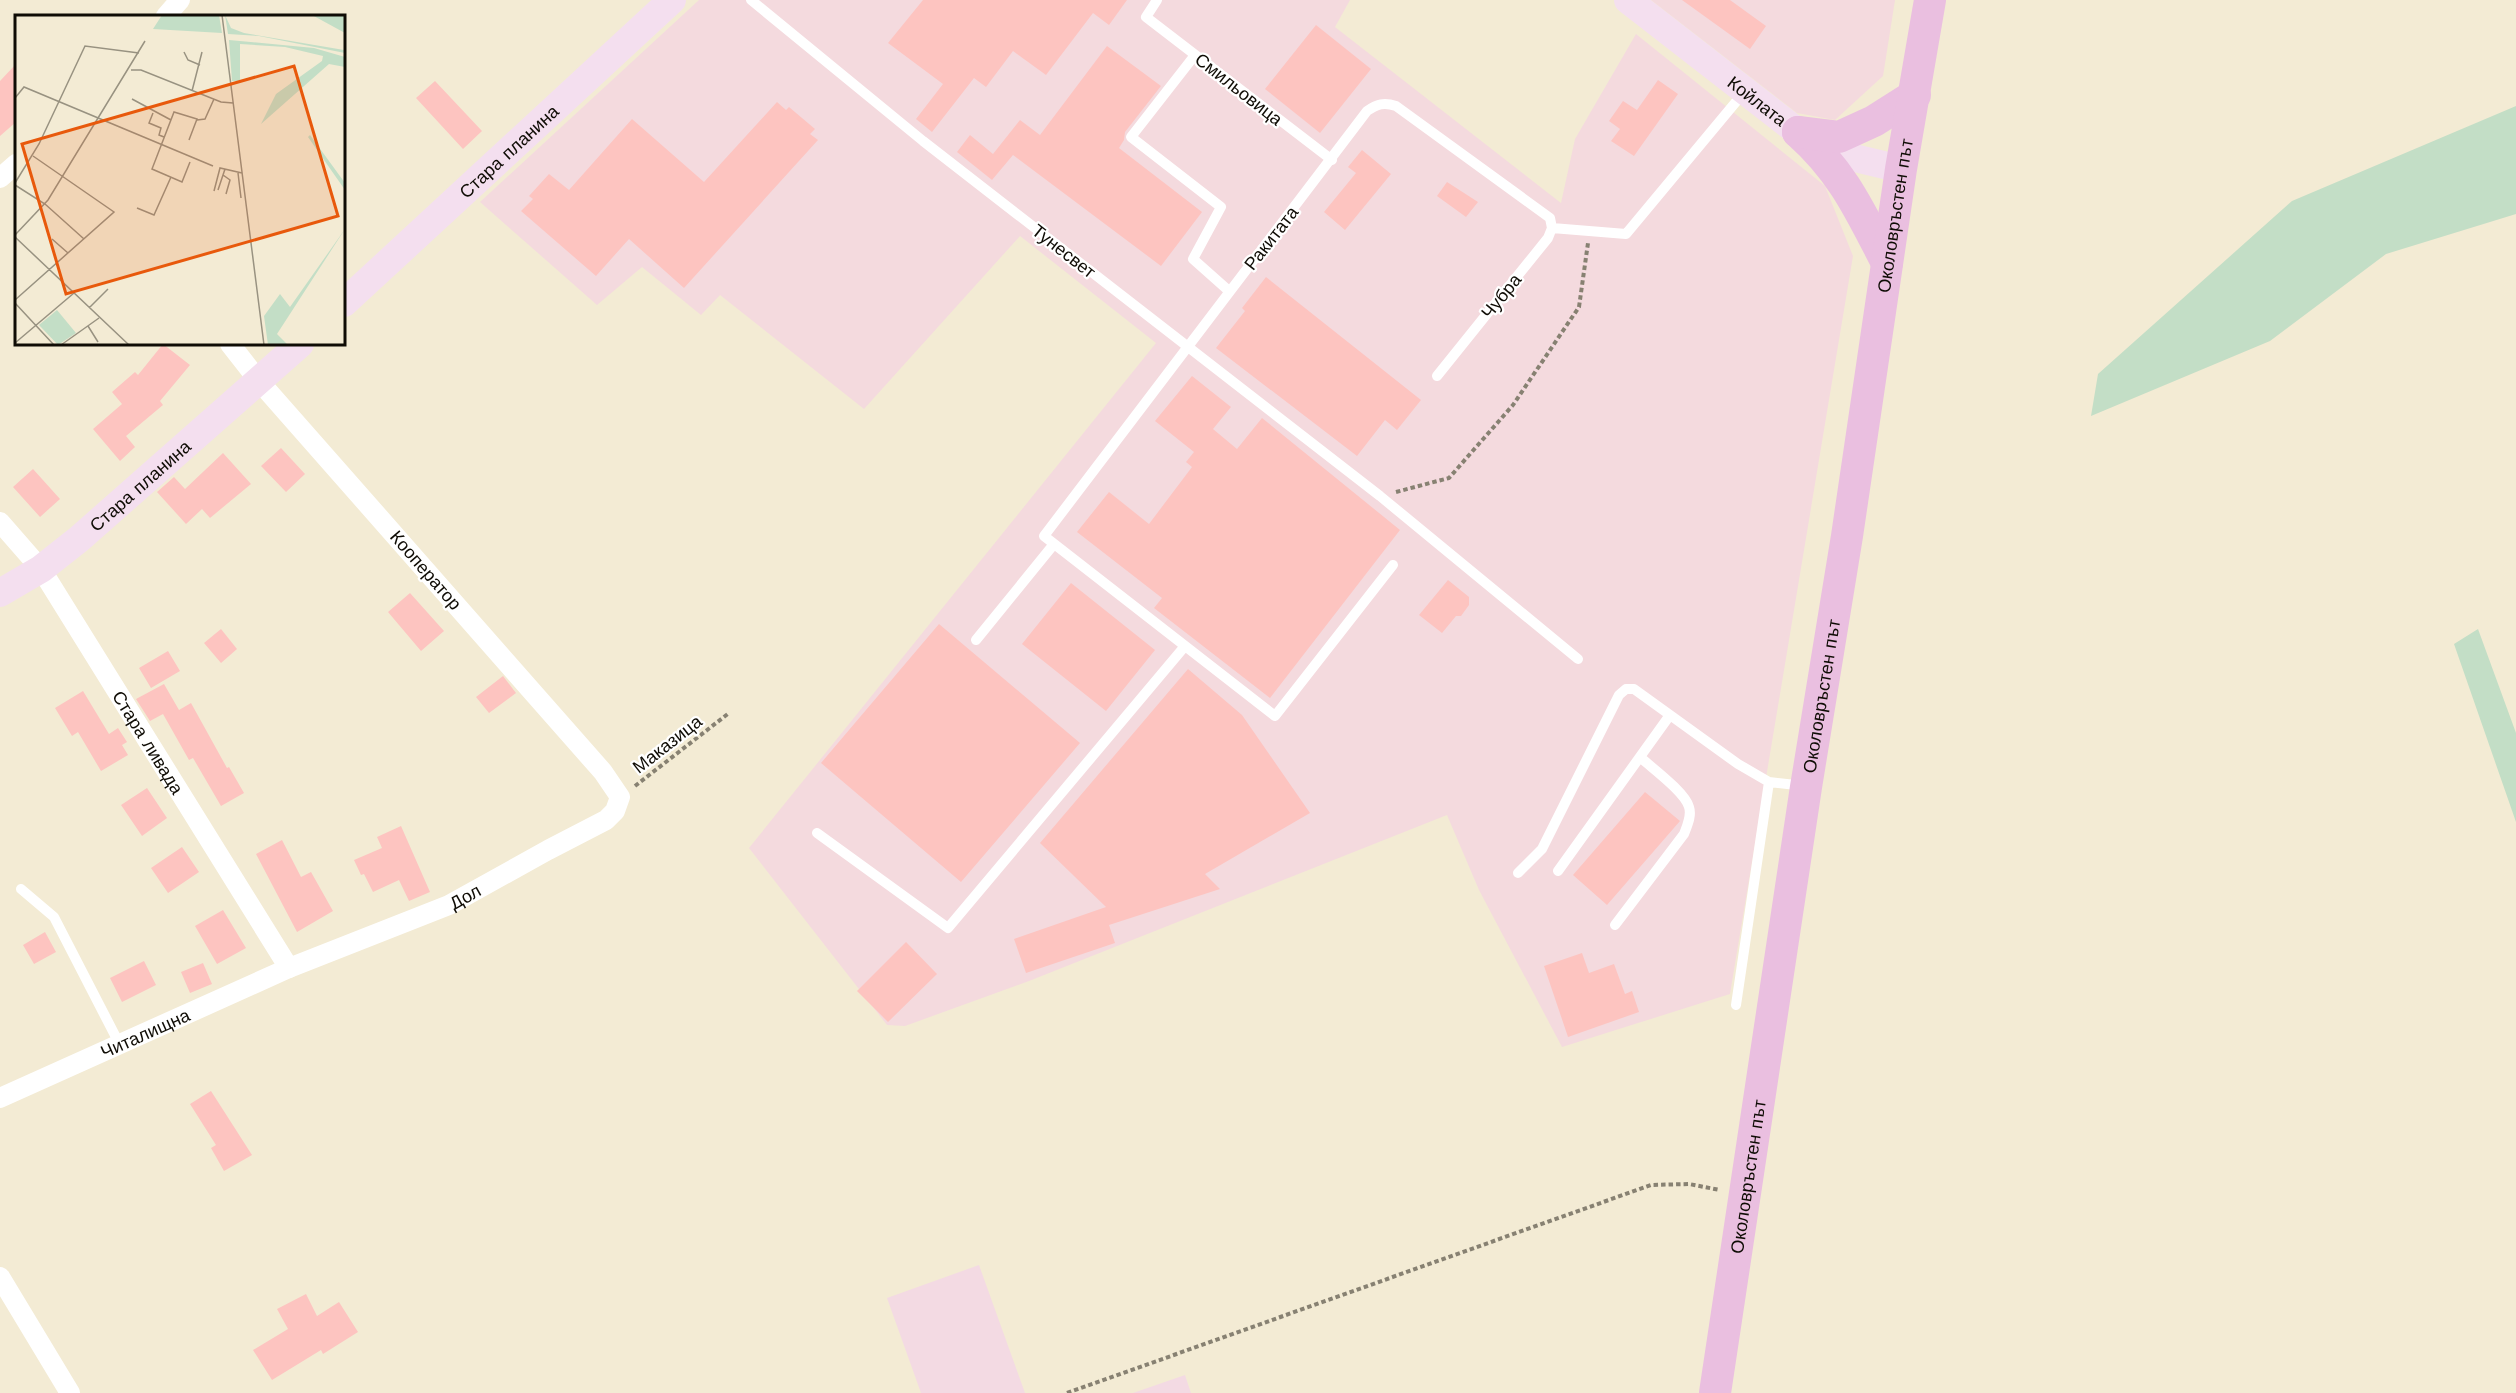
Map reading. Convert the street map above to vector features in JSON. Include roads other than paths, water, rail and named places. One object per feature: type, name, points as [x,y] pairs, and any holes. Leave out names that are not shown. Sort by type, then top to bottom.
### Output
[{"type":"main road","name":"Околовръстен път","points":[[1715,1393],[1901,169],[1930,0]]},
{"type":"main road","points":[[1798,132],[1839,137],[1874,121],[1915,95]]},
{"type":"main road","points":[[1798,132],[1834,168],[1887,263]]},
{"type":"street","points":[[167,15],[180,0]]},
{"type":"street","name":"Стара планина","points":[[345,302],[672,0]]},
{"type":"street","name":"Койлата","points":[[1628,0],[1798,132],[1842,155],[1901,169]]},
{"type":"street","points":[[0,178],[15,165]]},
{"type":"street","name":"Кооператор","points":[[231,345],[603,772],[620,797]]},
{"type":"street","name":"Стара планина","points":[[0,593],[41,569],[79,539],[299,345]]},
{"type":"street","name":"Стара ливада","points":[[0,522],[41,569],[289,968]]},
{"type":"street","name":"Дол","points":[[289,968],[449,905],[606,820],[615,812],[620,797]]},
{"type":"street","name":"Читалищна","points":[[0,1098],[289,968]]},
{"type":"street","points":[[0,1277],[70,1393]]},
{"type":"lane","name":"Тунесвет","points":[[751,0],[923,141],[1380,496],[1578,658]]},
{"type":"lane","name":"Смильовица","points":[[1157,0],[1146,17],[1332,160]]},
{"type":"lane","points":[[1195,55],[1131,137],[1221,207],[1193,259],[1229,291]]},
{"type":"lane","points":[[1552,228],[1626,234],[1745,91]]},
{"type":"lane","name":"Ракитата","points":[[1054,544],[1044,536],[1186,346],[1332,160],[1367,111],[1376,105],[1387,103],[1396,106],[1545,213],[1550,218],[1552,228]]},
{"type":"lane","name":"Чубра","points":[[1437,376],[1548,238],[1552,228]]},
{"type":"lane","points":[[976,640],[1054,544],[1275,716],[1392,565]]},
{"type":"lane","points":[[817,833],[948,927],[1185,646]]},
{"type":"lane","points":[[1518,873],[1542,849],[1619,695],[1626,689],[1634,689],[1738,764],[1769,782],[1806,787]]},
{"type":"lane","points":[[1558,871],[1670,715]]},
{"type":"lane","points":[[1614,925],[1684,834],[1690,819],[1689,806],[1681,794],[1640,757]]},
{"type":"lane","points":[[1736,1005],[1769,782]]},
{"type":"lane","points":[[21,889],[54,917],[120,1045]]}]
